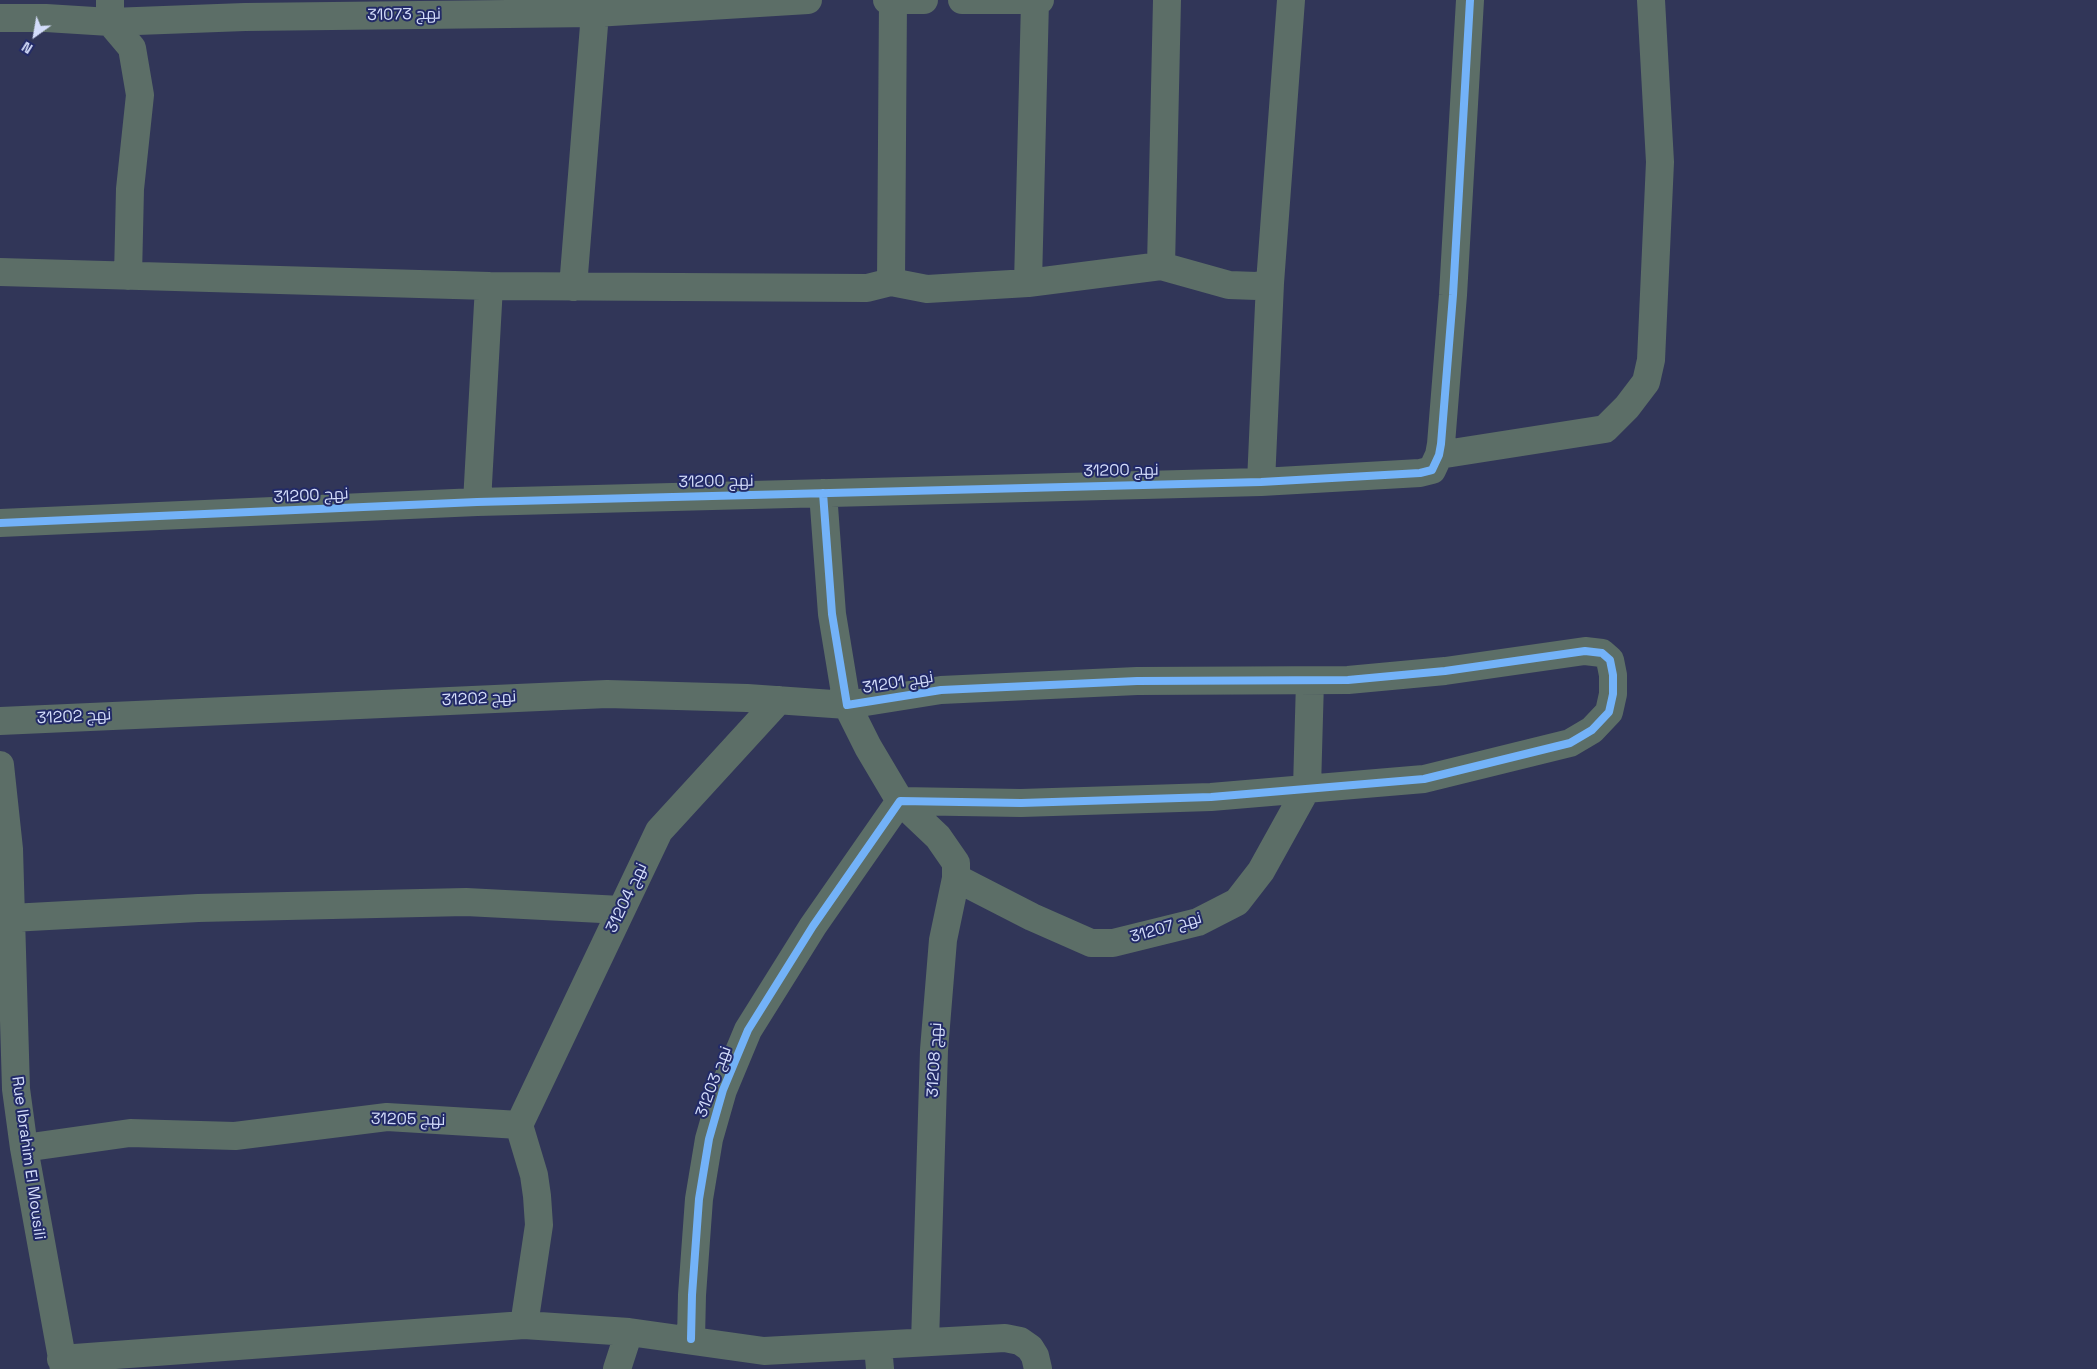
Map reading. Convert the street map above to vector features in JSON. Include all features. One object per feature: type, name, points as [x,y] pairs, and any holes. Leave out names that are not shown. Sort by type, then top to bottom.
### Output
[{"type":"street","name":"نهج 31073","points":[[0,18],[46,18],[110,11],[245,8],[595,6],[808,0]]},
{"type":"street","points":[[887,0],[924,0]]},
{"type":"street","points":[[891,282],[893,0]]},
{"type":"street","points":[[962,0],[1038,0],[1028,283]]},
{"type":"street","points":[[1161,266],[1167,0]]},
{"type":"street","points":[[1261,482],[1270,283],[1291,0]]},
{"type":"street","points":[[1435,462],[1452,295],[1470,0]]},
{"type":"street","name":"نهج 31200","points":[[0,523],[477,502],[1261,482],[1420,473],[1435,462],[1605,428],[1627,407],[1646,382],[1651,360],[1660,162],[1650,0]]},
{"type":"street","points":[[573,286],[595,6]]},
{"type":"street","points":[[110,11],[132,48],[140,94],[130,189],[128,276]]},
{"type":"street","points":[[0,272],[489,286],[867,288],[891,282],[927,289],[1028,283],[1161,266],[1229,285],[1257,286],[1270,283]]},
{"type":"street","points":[[477,502],[489,286]]},
{"type":"street","name":"نهج 31201","points":[[823,493],[832,614],[847,705],[941,690],[1136,681],[1348,680],[1445,671],[1586,651],[1602,653],[1610,660],[1613,675],[1613,694],[1609,712],[1592,730],[1570,743],[1424,779],[1307,788]]},
{"type":"street","name":"نهج 31207","points":[[956,878],[1032,917],[1091,943],[1113,943],[1198,922],[1237,902],[1260,871],[1307,788],[1310,680]]},
{"type":"street","name":"نهج 31202","points":[[0,721],[607,694],[779,700],[847,705]]},
{"type":"street","name":"نهج 31204","points":[[519,1125],[659,831],[779,700]]},
{"type":"street","points":[[847,705],[868,747],[900,801],[1021,803],[1211,797],[1307,788]]},
{"type":"street","name":"Rue Ibrahim El Mousili","points":[[0,766],[10,849],[11,918],[6,966],[16,1089],[24,1148],[62,1364]]},
{"type":"street","name":"نهج 31208","points":[[900,801],[938,837],[956,863],[956,878],[943,940],[934,1050],[925,1342]]},
{"type":"street","name":"نهج 31203","points":[[691,1339],[692,1295],[699,1199],[709,1139],[723,1090],[748,1030],[813,926],[900,801]]},
{"type":"street","points":[[11,918],[198,908],[466,902],[621,910]]},
{"type":"street","name":"نهج 31205","points":[[24,1148],[130,1133],[236,1136],[387,1117],[519,1125]]},
{"type":"street","points":[[519,1125],[534,1175],[539,1226],[524,1325]]},
{"type":"street","points":[[62,1364],[524,1325],[629,1332],[691,1339],[765,1360],[879,1358],[925,1342],[1005,1338],[1020,1340],[1030,1348],[1035,1356],[1038,1369]]},
{"type":"street","points":[[617,1369],[629,1332]]},
{"type":"cycle path","points":[[0,523],[477,502],[1261,482],[1420,473],[1432,470],[1439,455],[1441,444],[1453,295],[1470,0]]},
{"type":"cycle path","points":[[691,1339],[692,1295],[699,1199],[709,1139],[723,1090],[748,1030],[813,926],[900,801],[1021,803],[1211,797],[1424,779],[1570,743],[1592,730],[1609,712],[1613,694],[1613,675],[1610,660],[1602,653],[1585,651],[1445,671],[1348,680],[1137,681],[941,690],[847,705],[832,614],[823,493]]}]
